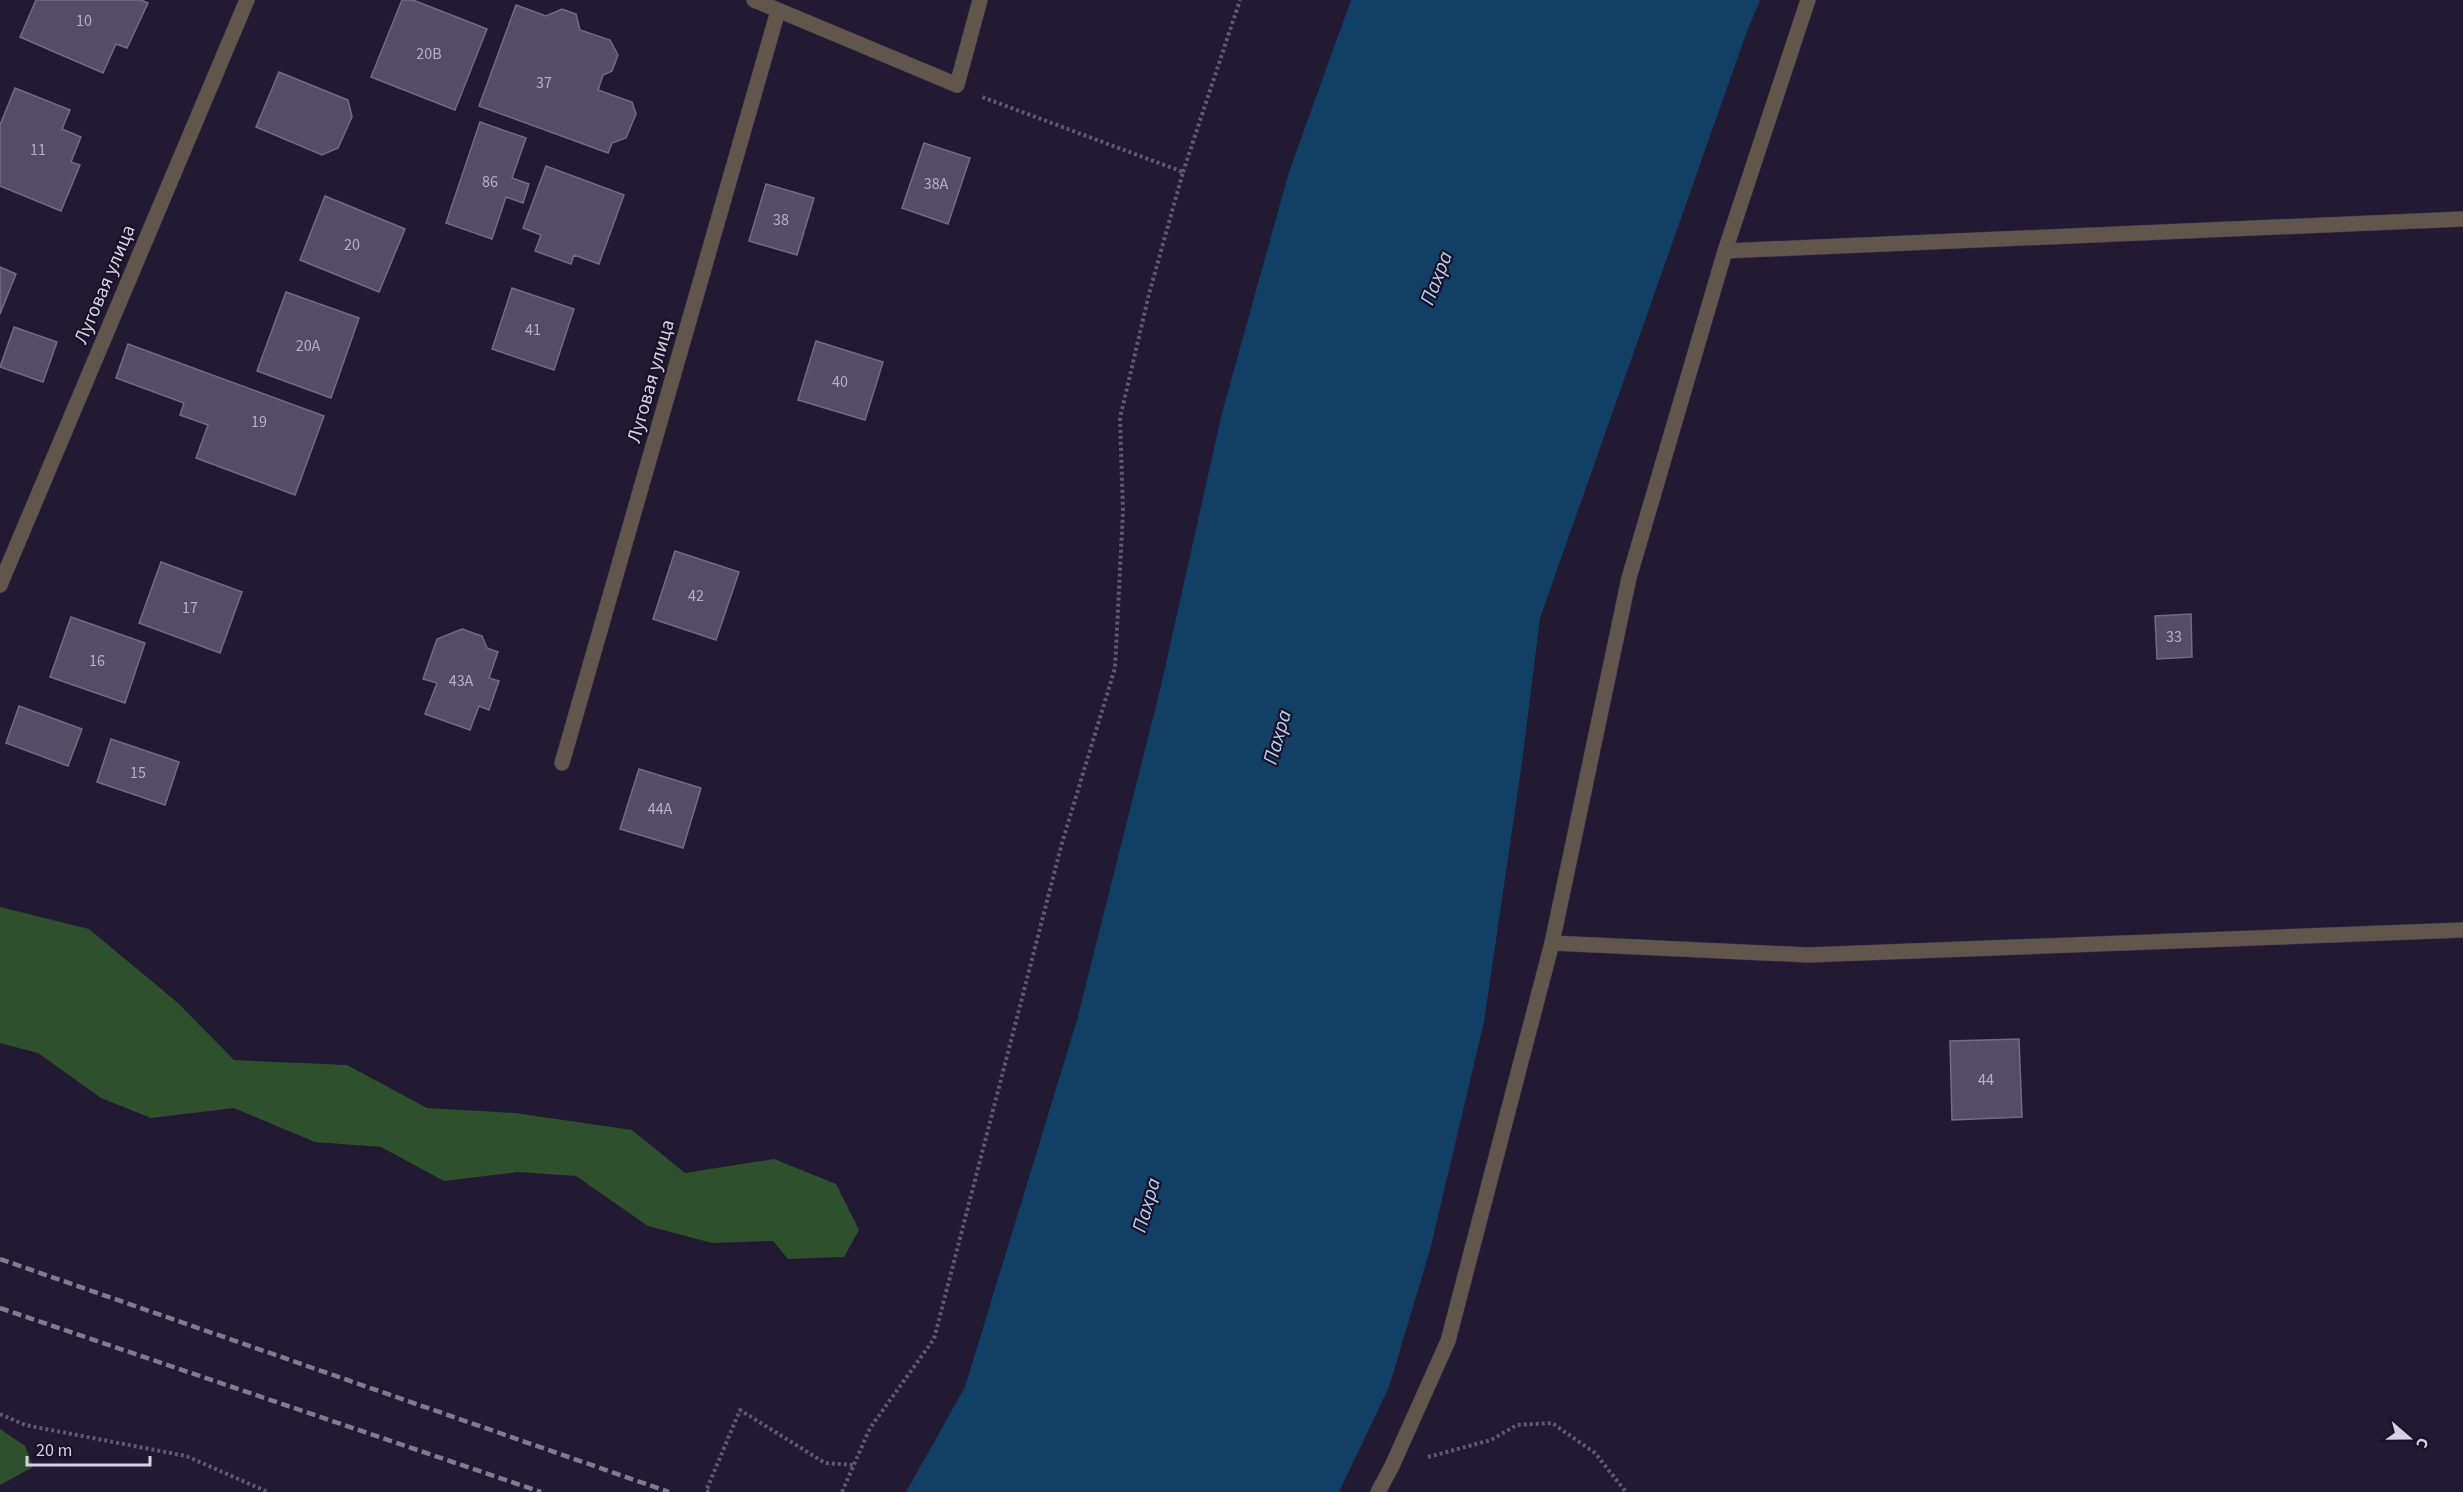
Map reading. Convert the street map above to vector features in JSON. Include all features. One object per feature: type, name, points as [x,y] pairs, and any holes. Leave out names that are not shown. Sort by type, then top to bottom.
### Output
[{"type":"street","name":"Луговая улица","points":[[0,585],[247,0]]},
{"type":"street","points":[[754,0],[957,85],[980,0]]},
{"type":"street","points":[[1378,1492],[1448,1341],[1552,943],[1629,578],[1725,251],[1809,0]]},
{"type":"street","name":"Луговая улица","points":[[562,764],[778,11]]},
{"type":"street","points":[[1725,251],[2463,219]]},
{"type":"street","points":[[1552,943],[1808,955],[2463,930]]},
{"type":"path","points":[[842,1492],[870,1428],[934,1339],[1062,843],[1115,668],[1124,511],[1120,418],[1149,294],[1183,172],[1240,0]]},
{"type":"path","points":[[957,85],[992,102],[1183,172]]},
{"type":"path","points":[[708,1492],[740,1410],[825,1463],[854,1465]]},
{"type":"path","points":[[0,1414],[25,1425],[186,1456],[268,1492]]},
{"type":"path","points":[[1392,1466],[1491,1440],[1516,1425],[1552,1423],[1595,1453],[1626,1492]]},
{"type":"green space","points":[[0,907],[89,929],[178,1003],[234,1060],[347,1065],[427,1108],[515,1113],[632,1130],[685,1173],[774,1159],[836,1184],[859,1230],[844,1257],[788,1259],[773,1241],[712,1243],[648,1226],[576,1176],[518,1172],[444,1181],[381,1147],[315,1142],[234,1108],[151,1118],[101,1098],[38,1053],[0,1043]]},
{"type":"green space","points":[[0,1429],[25,1446],[33,1467],[0,1485]]},
{"type":"water","name":"Пахра","points":[[1351,0],[1760,0],[1540,618],[1522,762],[1484,1022],[1430,1250],[1389,1387],[1339,1492],[906,1492],[965,1387],[1077,1020],[1160,690],[1222,413],[1289,172]]},
{"type":"building","points":[[36,0],[141,0],[148,3],[127,48],[116,44],[103,73],[20,37]]},
{"type":"building","points":[[402,0],[413,0],[487,29],[455,110],[371,77]]},
{"type":"building","points":[[516,5],[546,16],[562,9],[576,14],[580,30],[610,40],[618,55],[612,71],[603,75],[598,90],[632,102],[636,114],[626,138],[612,143],[608,153],[479,106]]},
{"type":"building","points":[[279,72],[348,100],[352,117],[338,148],[322,155],[256,127]]},
{"type":"building","points":[[15,88],[70,110],[62,129],[81,137],[71,162],[80,165],[61,211],[0,186],[0,125]]},
{"type":"building","points":[[480,122],[526,138],[512,178],[529,184],[523,203],[506,197],[492,239],[446,223]]},
{"type":"building","points":[[924,143],[970,158],[948,224],[902,208]]},
{"type":"building","points":[[546,166],[624,195],[599,264],[574,255],[571,264],[535,251],[541,235],[523,228]]},
{"type":"building","points":[[766,184],[814,198],[797,255],[749,241]]},
{"type":"building","points":[[325,196],[405,229],[379,292],[300,260]]},
{"type":"building","points":[[0,267],[16,274],[0,314]]},
{"type":"building","points":[[512,288],[574,309],[554,370],[492,349]]},
{"type":"building","points":[[286,292],[359,318],[331,398],[257,371]]},
{"type":"building","points":[[14,327],[57,342],[43,382],[0,367]]},
{"type":"building","points":[[816,341],[883,362],[865,420],[798,400]]},
{"type":"building","points":[[128,344],[324,416],[295,495],[196,458],[208,425],[180,415],[184,403],[116,378]]},
{"type":"building","points":[[675,551],[739,572],[716,640],[653,619]]},
{"type":"building","points":[[161,562],[242,592],[220,653],[139,623]]},
{"type":"building","points":[[2191,614],[2192,657],[2157,659],[2155,616]]},
{"type":"building","points":[[71,617],[145,643],[125,703],[50,677]]},
{"type":"building","points":[[462,629],[482,636],[487,648],[498,652],[489,678],[499,681],[489,710],[479,706],[470,730],[425,714],[437,683],[423,679],[437,639]]},
{"type":"building","points":[[19,706],[82,729],[68,766],[6,743]]},
{"type":"building","points":[[111,739],[179,762],[165,805],[97,782]]},
{"type":"building","points":[[639,769],[701,788],[683,848],[620,829]]},
{"type":"building","points":[[2019,1039],[2022,1117],[1952,1120],[1950,1041]]},
{"type":"railway","points":[[0,1259],[669,1492]]},
{"type":"railway","points":[[0,1308],[541,1492]]}]
